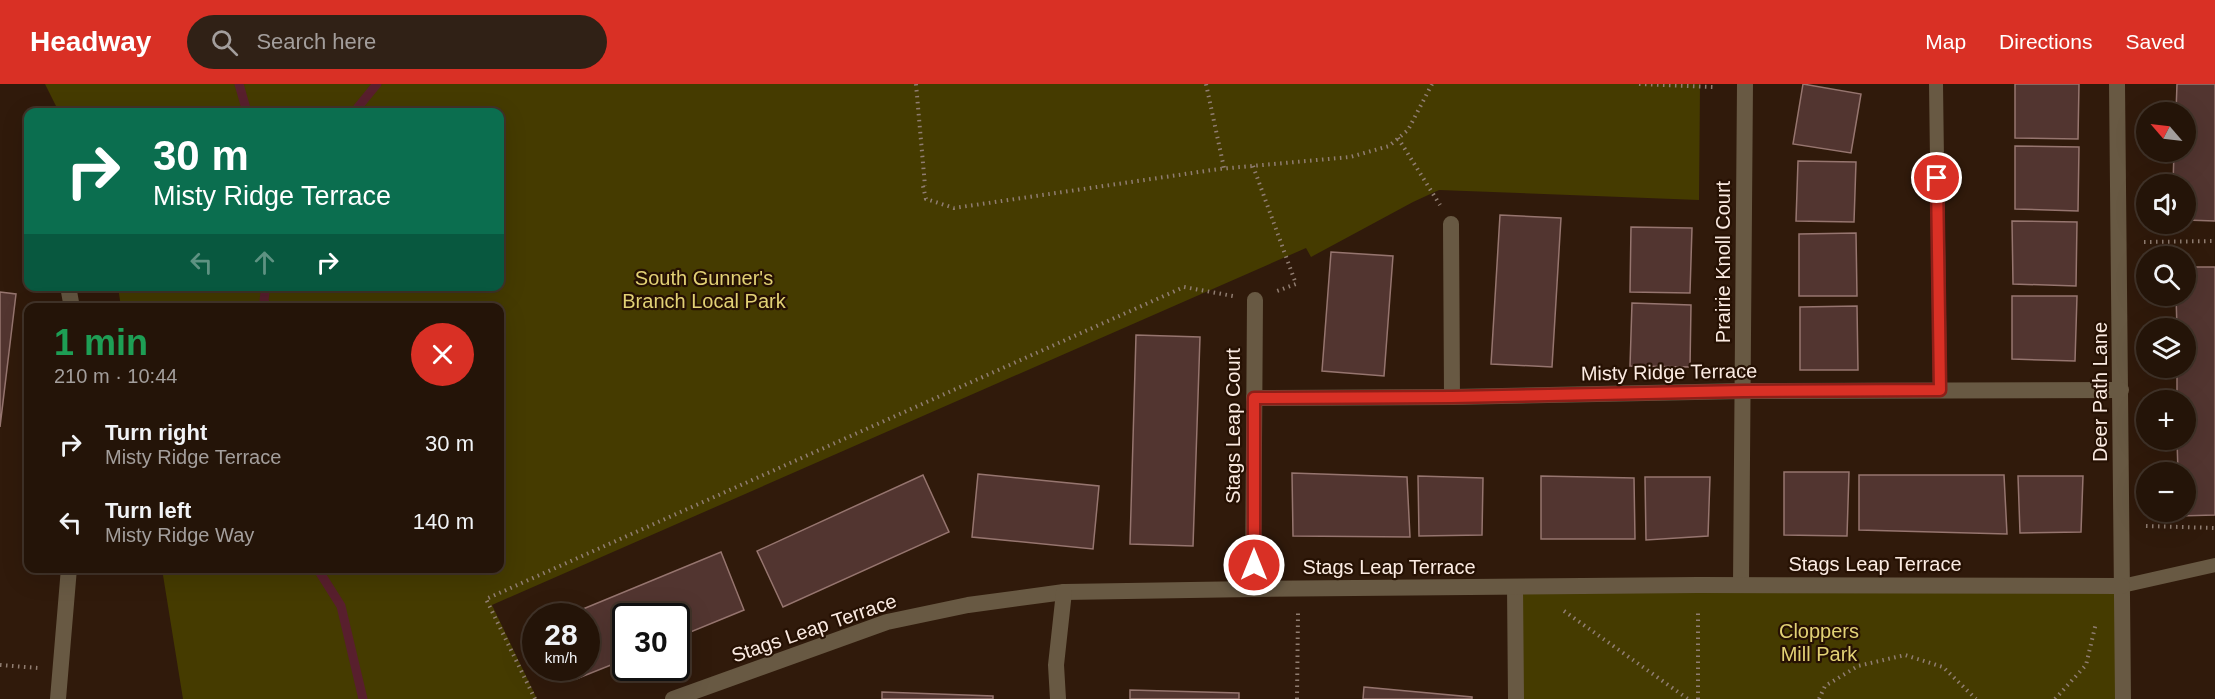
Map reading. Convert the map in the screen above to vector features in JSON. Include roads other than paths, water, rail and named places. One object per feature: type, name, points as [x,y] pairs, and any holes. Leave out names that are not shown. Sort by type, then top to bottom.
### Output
[{"type":"street","name":"Prairie Knoll Court","points":[[1742,585],[1746,84]]},
{"type":"street","name":"Deer Path Lane","points":[[2116,84],[2123,699]]},
{"type":"street","points":[[1451,224],[1452,397]]},
{"type":"street","name":"Stags Leap Court","points":[[1254,589],[1256,300]]},
{"type":"street","name":"Misty Ridge Terrace","points":[[1254,398],[1452,397],[1744,391],[2121,390]]},
{"type":"street","points":[[58,699],[69,573]]},
{"type":"street","name":"Stags Leap Terrace","points":[[673,699],[887,622],[968,605],[1065,592],[1698,585],[2122,586]]},
{"type":"street","points":[[1516,699],[1522,587]]},
{"type":"street","points":[[1058,699],[1056,665],[1065,592]]},
{"type":"lane","points":[[1936,84],[1940,390]]},
{"type":"lane","points":[[2122,586],[2215,565]]},
{"type":"waterway","points":[[239,84],[246,108]]},
{"type":"waterway","points":[[357,108],[377,84]]},
{"type":"waterway","points":[[265,291],[265,303]]},
{"type":"waterway","points":[[320,573],[341,606],[363,699]]},
{"type":"park label","name":"South Gunner's Branch Local Park","points":[[704,290]]},
{"type":"park label","name":"Cloppers Mill Park","points":[[1819,642]]}]
